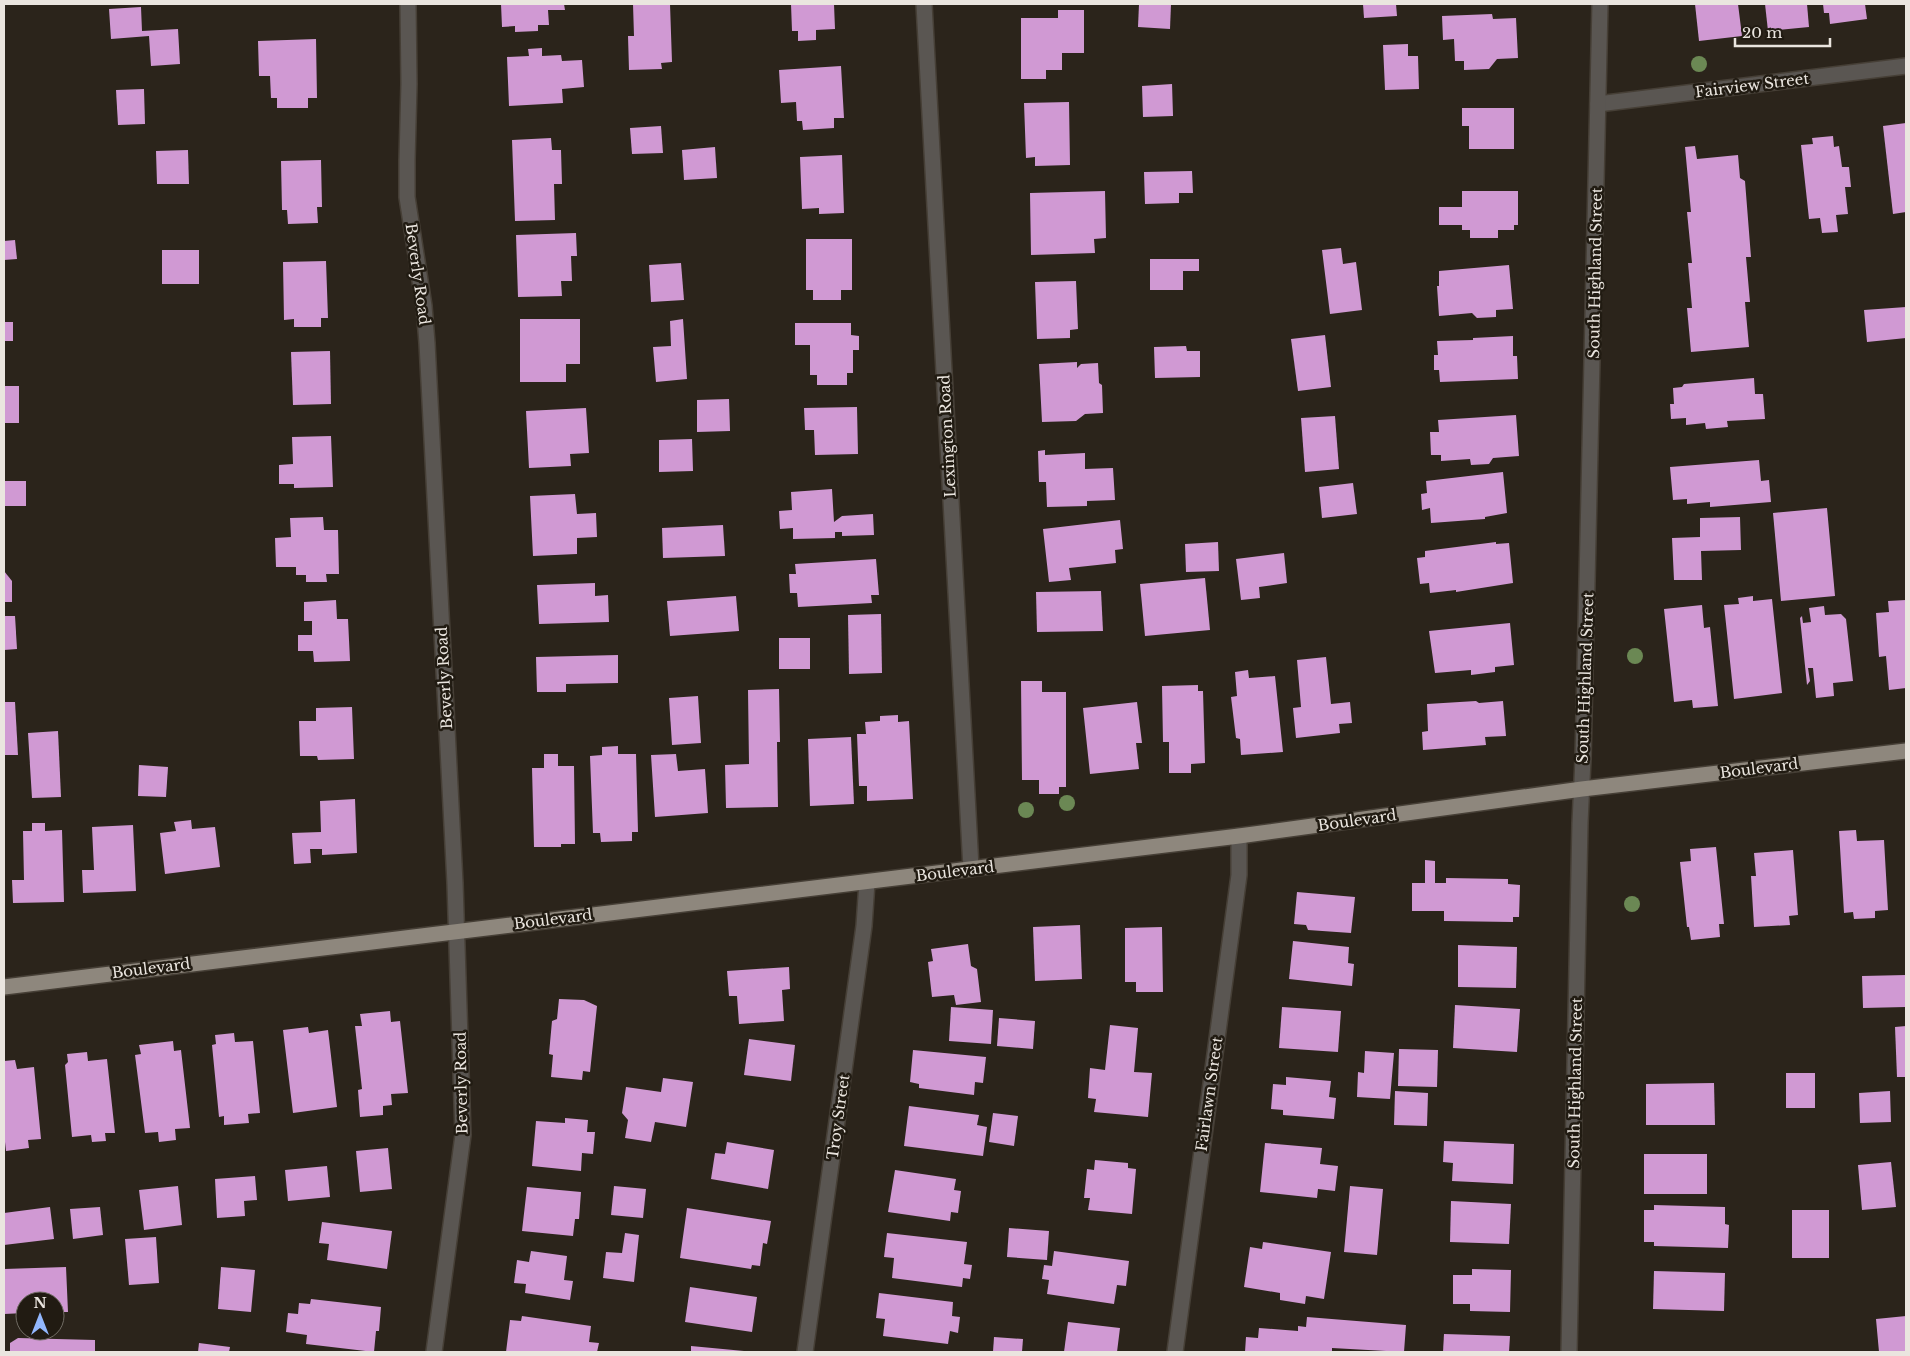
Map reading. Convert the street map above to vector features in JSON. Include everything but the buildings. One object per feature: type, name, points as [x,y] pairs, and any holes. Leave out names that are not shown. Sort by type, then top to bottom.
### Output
[{"type":"main road","name":"Boulevard","points":[[4,987],[1239,836],[1582,789],[1906,751]]},
{"type":"street","name":"Beverly Road","points":[[408,4],[407,197],[426,325],[457,931],[463,1135],[434,1352]]},
{"type":"street","name":"Lexington Road","points":[[924,4],[971,868]]},
{"type":"street","name":"South Highland Street","points":[[1569,1352],[1600,4]]},
{"type":"street","name":"Fairview Street","points":[[1598,104],[1906,66]]},
{"type":"street","name":"Fairlawn Street","points":[[1175,1352],[1239,875],[1239,836]]},
{"type":"street","name":"Troy Street","points":[[805,1352],[864,926],[867,882]]}]
